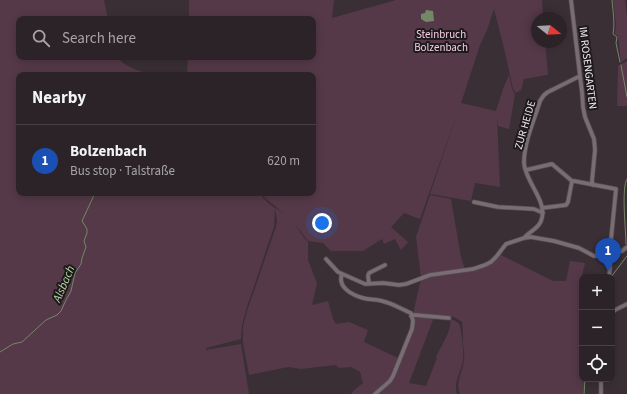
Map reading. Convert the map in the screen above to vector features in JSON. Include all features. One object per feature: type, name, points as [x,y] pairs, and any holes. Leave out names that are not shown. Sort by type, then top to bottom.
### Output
[{"type":"street","name":"IM ROSENGARTEN","points":[[571,0],[583,106],[585,117],[594,139],[595,150],[592,181],[594,184]]},
{"type":"street","name":"ZUR HEIDE","points":[[524,238],[542,220],[541,203],[524,164],[526,144],[540,101],[548,92],[580,76]]},
{"type":"street","points":[[526,170],[552,164],[572,181],[616,189],[609,274]]},
{"type":"street","points":[[542,208],[566,205],[568,202],[572,181]]},
{"type":"street","points":[[474,202],[498,207],[534,209],[542,213]]},
{"type":"street","points":[[326,259],[342,274],[350,276],[365,284],[406,284],[430,275],[473,270],[491,262],[506,244],[524,238],[531,237],[554,241],[579,248],[594,256],[611,254],[627,247]]},
{"type":"street","points":[[369,283],[369,273],[385,265]]},
{"type":"street","points":[[342,274],[340,278],[342,285],[349,293],[364,298],[382,301],[411,313],[413,326],[393,376],[390,381],[375,394]]},
{"type":"street","points":[[615,310],[627,304]]},
{"type":"street","points":[[411,316],[415,315],[449,318]]},
{"type":"street","points":[[601,382],[601,394]]},
{"type":"green space","points":[[0,0],[104,0],[107,16],[16,16],[16,60],[120,60],[128,66],[142,72],[16,72],[16,196],[262,196],[266,201],[291,219],[308,242],[308,260],[317,283],[312,305],[328,301],[336,324],[349,322],[368,330],[364,342],[400,359],[389,381],[374,394],[351,394],[363,383],[360,372],[351,367],[339,368],[335,365],[301,369],[288,367],[249,375],[243,343],[243,326],[276,227],[277,220],[275,208],[274,227],[247,307],[242,325],[241,339],[206,348],[206,350],[241,344],[249,394],[0,394]]},
{"type":"green space","name":"Steinbruch Bolzenbach","points":[[189,0],[334,0],[332,18],[396,0],[542,0],[543,12],[531,12],[531,48],[546,48],[548,74],[524,79],[521,90],[516,93],[513,89],[494,9],[480,45],[461,103],[496,111],[509,75],[512,89],[515,94],[509,129],[498,126],[497,117],[500,187],[475,183],[471,201],[430,194],[458,111],[420,219],[404,213],[391,227],[408,242],[401,250],[395,239],[384,244],[382,239],[363,251],[331,251],[323,243],[308,241],[292,220],[264,196],[316,196],[316,72],[187,72],[188,60],[316,60],[316,16],[189,16]]},
{"type":"green space","points":[[613,0],[625,0],[627,16],[627,58],[621,62],[618,36],[615,34],[616,25]]},
{"type":"green space","points":[[627,61],[627,106],[617,106],[618,66]]},
{"type":"green space","points":[[430,195],[451,199],[461,257],[465,270],[421,278],[416,237]]},
{"type":"green space","points":[[497,253],[553,281],[566,281],[570,261],[585,263],[582,274],[579,274],[579,382],[585,382],[583,394],[460,394],[458,385],[464,358],[462,322],[454,317],[413,314],[421,279],[482,266]]},
{"type":"green space","points":[[417,316],[434,317],[409,383],[426,386],[437,358],[436,357],[450,328],[450,319],[456,321],[459,325],[463,344],[463,361],[456,386],[457,394],[376,394],[390,382]]},
{"type":"shaded area","points":[[426,10],[433,11],[434,21],[426,22],[421,19],[421,14],[425,13]]},
{"type":"waterway","points":[[612,0],[614,22],[613,34],[617,37],[616,43],[620,62]]},
{"type":"waterway","points":[[621,65],[627,97]]},
{"type":"waterway","points":[[626,244],[624,191],[627,179]]},
{"type":"waterway","name":"Alsbach","points":[[0,352],[13,344],[22,342],[46,320],[57,315],[61,311],[71,291],[75,273],[81,264],[86,247],[84,241],[87,229],[82,221],[94,196]]},
{"type":"waterway","points":[[613,274],[627,256]]},
{"type":"waterway","points":[[584,394],[585,382]]},
{"type":"place","name":"Bolzenbach","points":[[608,271]]}]
